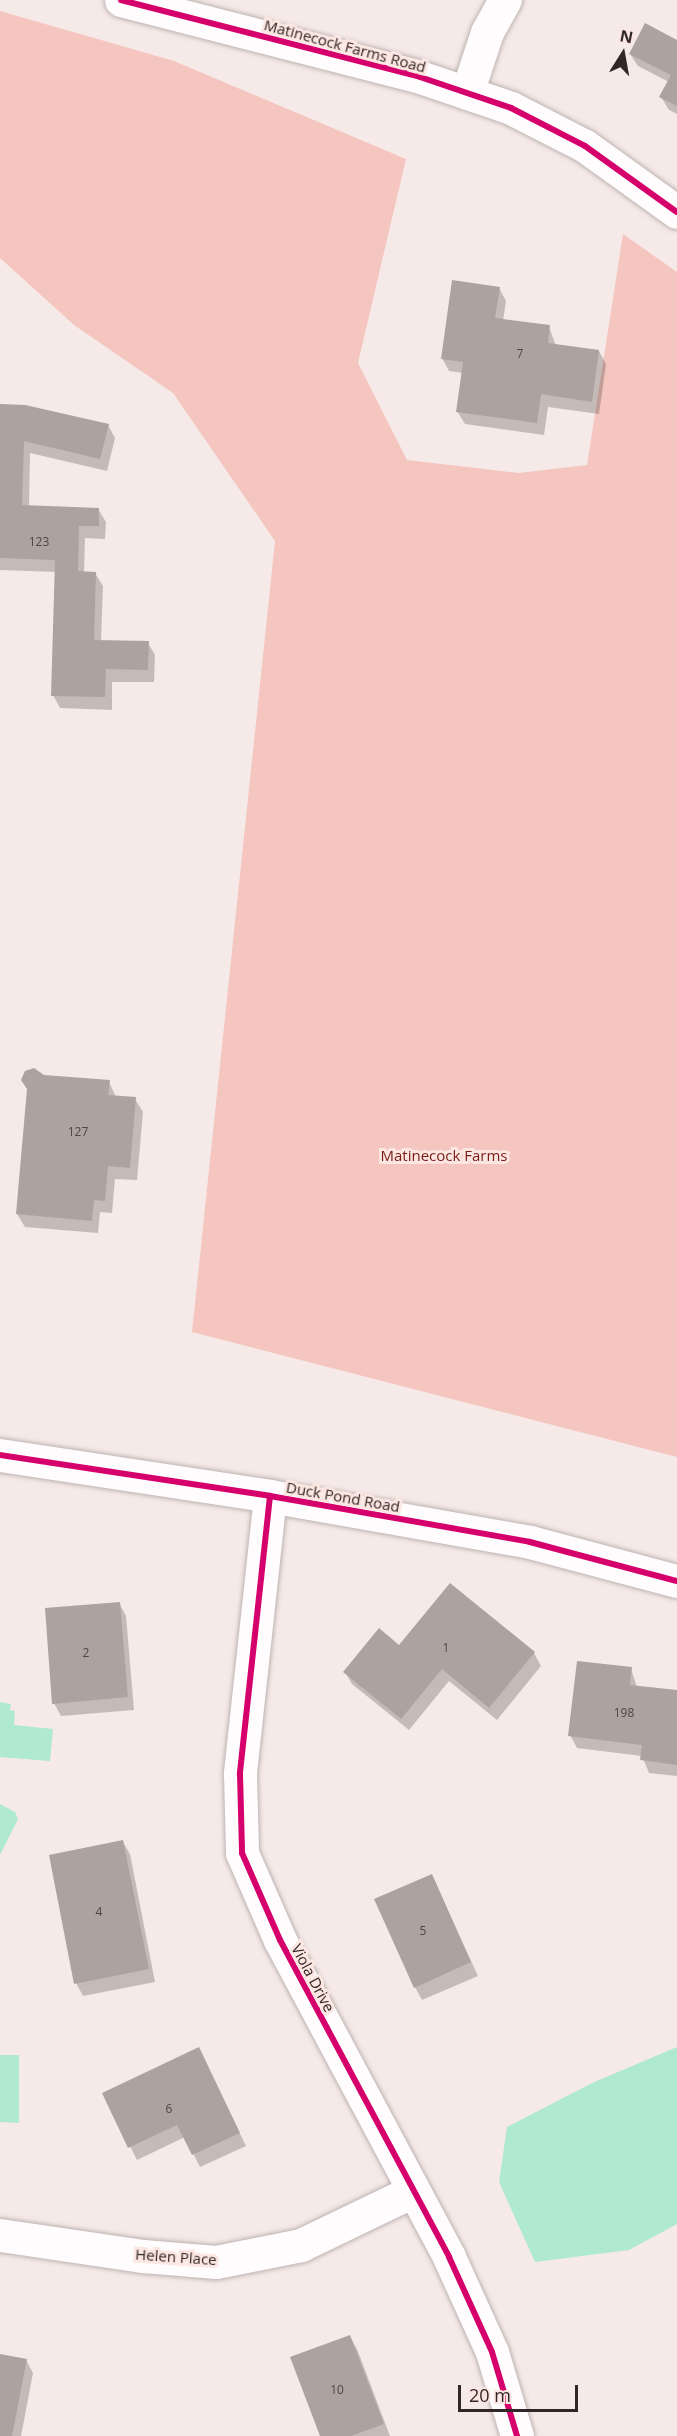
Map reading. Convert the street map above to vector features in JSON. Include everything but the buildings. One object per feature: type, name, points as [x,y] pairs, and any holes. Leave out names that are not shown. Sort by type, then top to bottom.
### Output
[{"type":"street","name":"Matinecock Farms Road","points":[[121,0],[420,77],[511,108],[585,146],[677,212]]},
{"type":"street","points":[[467,93],[487,32],[505,0]]},
{"type":"street","name":"Duck Pond Road","points":[[0,1455],[270,1496],[530,1542],[677,1581]]},
{"type":"street","name":"Viola Drive","points":[[270,1496],[240,1774],[242,1853],[280,1940],[411,2192],[449,2257],[492,2352],[517,2436]]},
{"type":"street","name":"Helen Place","points":[[0,2235],[142,2256],[216,2262],[301,2245],[411,2192]]},
{"type":"green space","name":"Matinecock Farms","points":[[0,11],[174,61],[406,159],[358,363],[407,460],[519,473],[587,465],[623,234],[677,272],[677,1457],[192,1332],[275,541],[173,393],[74,325],[0,258]]},
{"type":"shaded area","points":[[0,1702],[11,1704],[10,1710],[15,1711],[14,1725],[53,1729],[50,1761],[0,1757]]},
{"type":"shaded area","points":[[0,1804],[15,1812],[18,1819],[0,1855]]},
{"type":"shaded area","points":[[677,2047],[677,2224],[629,2250],[535,2262],[499,2182],[507,2127],[592,2083]]},
{"type":"shaded area","points":[[0,2055],[19,2055],[19,2123],[0,2122]]},
{"type":"cycle path","points":[[121,0],[420,77],[511,108],[585,146],[677,212]]},
{"type":"cycle path","points":[[0,1455],[270,1496],[530,1542],[677,1581]]},
{"type":"cycle path","points":[[270,1496],[240,1774],[242,1853],[280,1940],[449,2257],[492,2352],[517,2436]]}]
